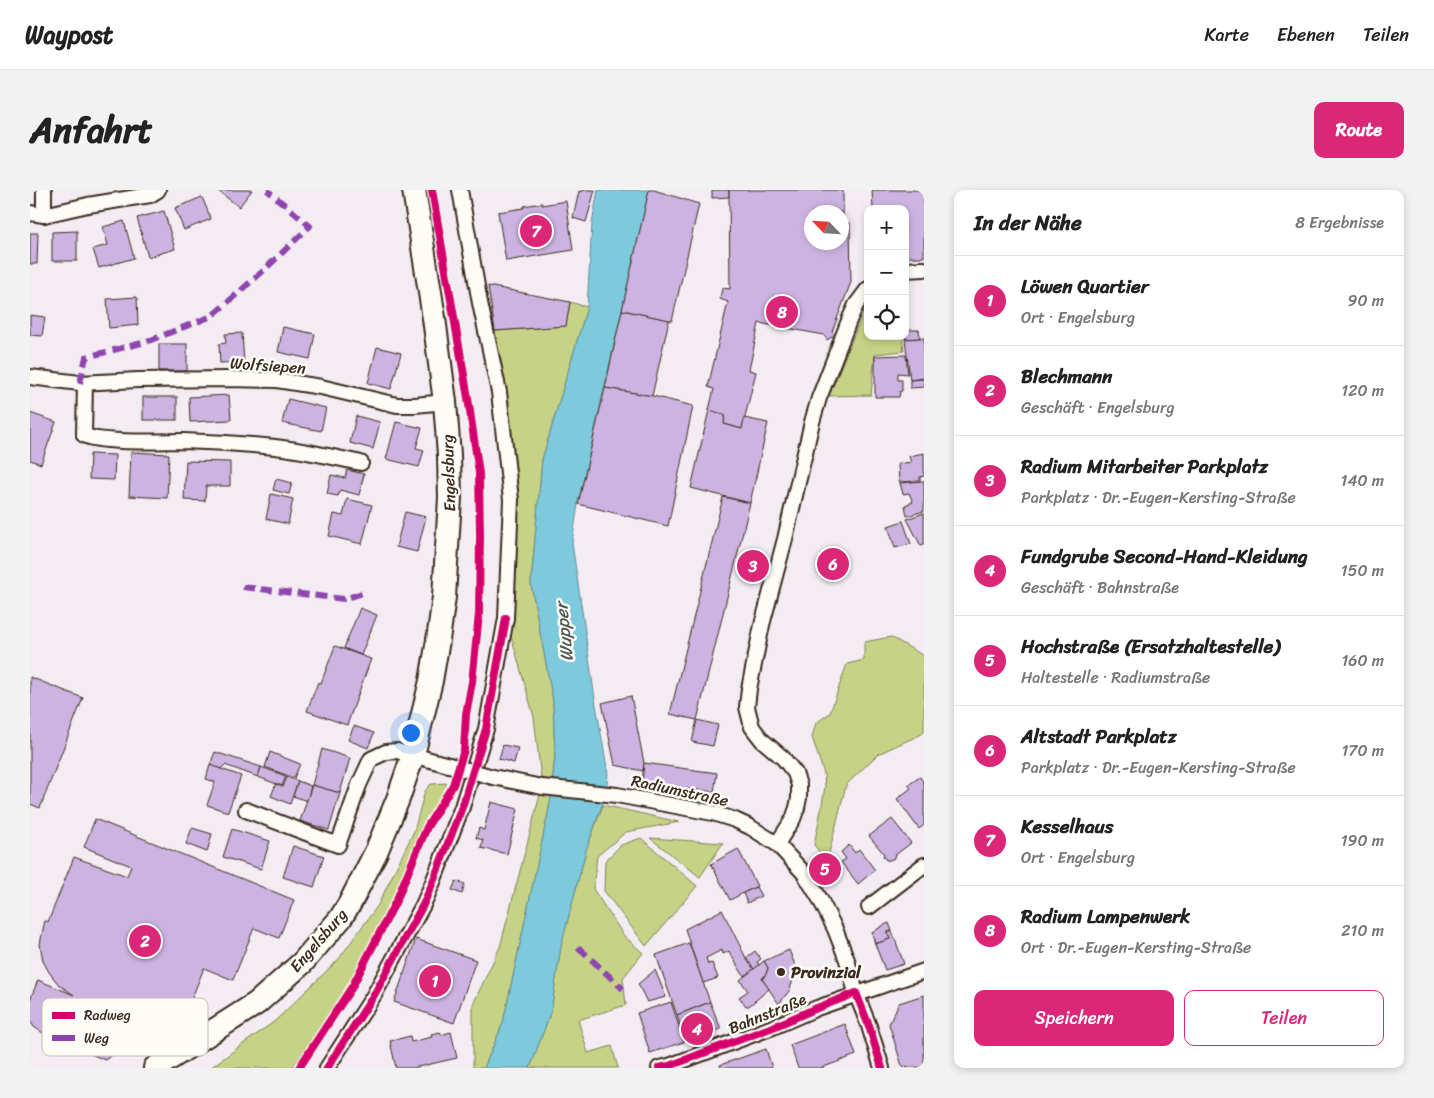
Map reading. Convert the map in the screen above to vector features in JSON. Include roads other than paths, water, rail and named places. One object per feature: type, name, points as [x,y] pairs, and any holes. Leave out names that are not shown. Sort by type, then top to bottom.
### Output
[{"type":"main road","name":"Engelsburg","points":[[208,1034],[257,1003],[302,963],[340,919],[376,852],[398,799],[413,755],[431,681],[444,597],[450,498],[445,402],[433,309],[414,190]]},
{"type":"main road","name":"Engelsburg","points":[[155,1068],[174,1056]]},
{"type":"street","points":[[44,190],[37,214],[150,195],[158,190]]},
{"type":"street","points":[[327,1068],[374,995],[423,905],[433,882],[462,808],[486,729],[506,618],[511,500],[499,392],[480,303],[460,190]]},
{"type":"street","points":[[909,270],[924,269]]},
{"type":"street","points":[[777,844],[793,819],[799,798],[799,784],[795,772],[762,740],[752,727],[747,707],[749,689],[762,625],[785,539],[812,422],[819,398],[850,318],[864,294]]},
{"type":"street","name":"Wolfsiepen","points":[[30,377],[86,383],[229,378],[277,380],[397,405],[445,402]]},
{"type":"street","points":[[86,383],[84,435],[89,438],[184,441],[276,447],[316,453],[361,464]]},
{"type":"street","points":[[246,810],[338,845],[359,786],[371,759],[386,752],[397,751],[413,755]]},
{"type":"street","name":"Radiumstraße","points":[[413,755],[493,777],[542,787],[617,796],[713,813],[750,827],[777,844],[804,873],[835,929],[882,1068]]},
{"type":"street","points":[[868,907],[924,865]]},
{"type":"street","name":"Bahnstraße","points":[[659,1068],[669,1066],[773,1027],[856,993],[924,971]]},
{"type":"water","name":"Wupper","points":[[598,190],[649,190],[578,504],[572,543],[608,774],[606,794],[586,850],[561,946],[551,1011],[530,1068],[484,1068],[503,1023],[550,804],[555,756],[553,701],[531,584],[542,460],[587,307],[592,224]]},
{"type":"place","name":"Kesselhaus","points":[[536,231]]},
{"type":"place","name":"Radium Lampenwerk","points":[[782,312]]},
{"type":"place","name":"Altstadt Parkplatz","points":[[833,564]]},
{"type":"place","name":"Radium Mitarbeiter Parkplatz","points":[[753,566]]},
{"type":"place","name":"Hochstraße (Ersatzhaltestelle)","points":[[825,869]]},
{"type":"place","name":"Blechmann","points":[[145,941]]},
{"type":"place","name":"Provinzial","points":[[781,972]]},
{"type":"place","name":"Löwen Quartier","points":[[435,981]]},
{"type":"place","name":"Fundgrube Second-Hand-Kleidung","points":[[697,1029]]}]
